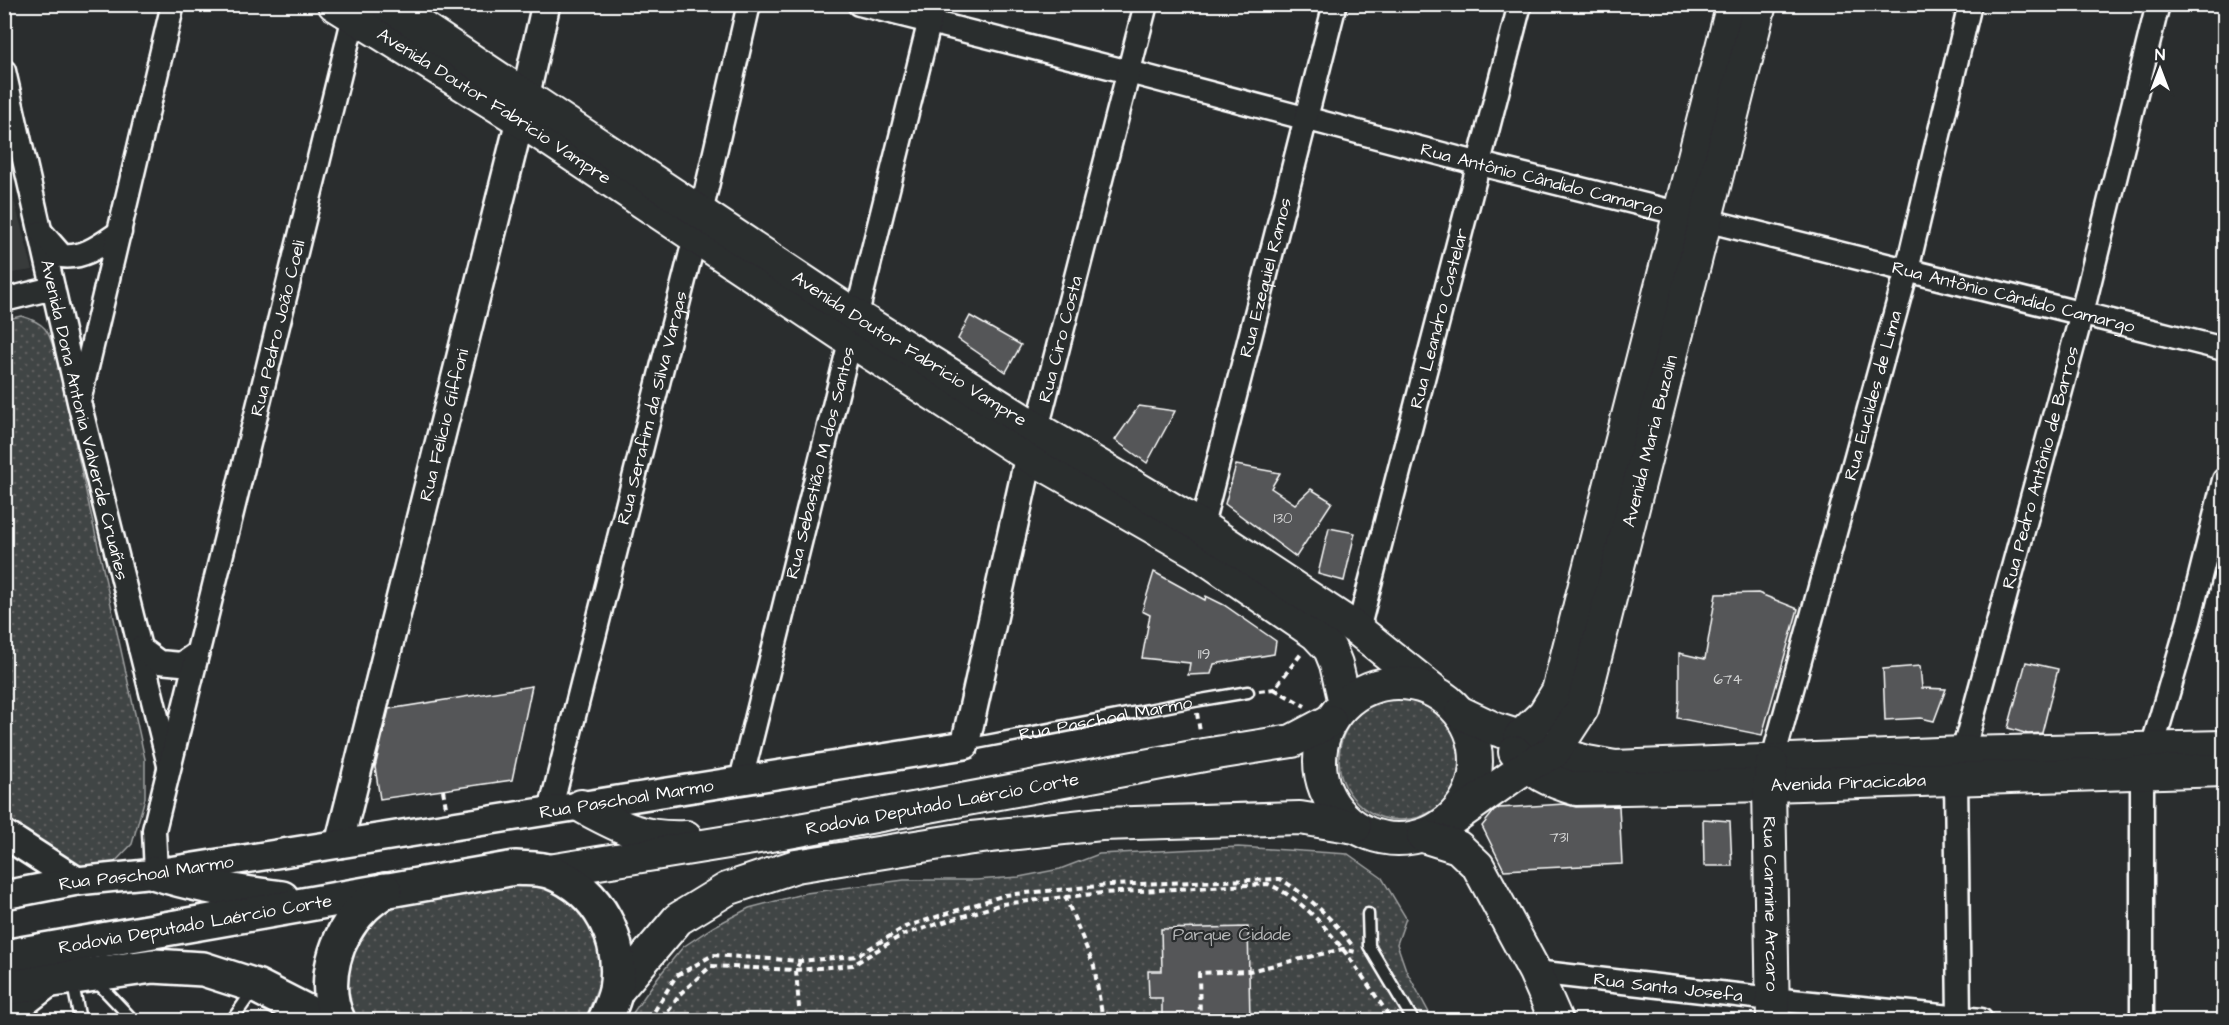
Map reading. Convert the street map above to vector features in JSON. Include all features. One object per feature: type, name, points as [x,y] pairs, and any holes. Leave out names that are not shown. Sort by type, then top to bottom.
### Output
[{"type":"main road","name":"Avenida Doutor Fabricio Vampre","points":[[387,4],[523,107],[853,328],[1033,442],[1358,630],[1432,690]]},
{"type":"main road","name":"Avenida Maria Buzolin","points":[[1514,744],[1554,752],[1582,710],[1692,216],[1733,4]]},
{"type":"main road","name":"Avenida Maria Buzolin","points":[[1452,819],[1514,744],[1544,714],[1558,692],[1692,216],[1760,4]]},
{"type":"main road","name":"Avenida Doutor Fabricio Vampre","points":[[349,8],[523,107]]},
{"type":"main road","name":"Avenida Doutor Fabricio Vampre","points":[[1199,539],[1316,634],[1330,649],[1335,664],[1337,712]]},
{"type":"main road","points":[[1387,683],[1410,683],[1432,690],[1448,700],[1461,713],[1472,734],[1477,756],[1475,779],[1471,790],[1466,801],[1452,819],[1423,836],[1400,840],[1376,837],[1355,827],[1337,811],[1325,790],[1319,767],[1321,743],[1337,712],[1364,690],[1387,683]]},
{"type":"main road","name":"Rodovia Deputado Laércio Corte","points":[[4,957],[515,868],[549,871],[783,833],[1204,755],[1292,741],[1337,712]]},
{"type":"main road","name":"Avenida Piracicaba","points":[[1461,713],[1514,744],[1546,780],[1576,789],[1771,774],[1960,766],[2147,761],[2224,770]]},
{"type":"main road","name":"Avenida Piracicaba","points":[[2147,761],[2224,747]]},
{"type":"main road","name":"Avenida Piracicaba","points":[[1554,752],[1587,762],[1615,767],[1771,774]]},
{"type":"main road","name":"Rua Carmine Arcaro","points":[[1771,774],[1773,1010]]},
{"type":"main road","points":[[582,806],[625,830],[664,838],[783,833]]},
{"type":"main road","name":"Rodovia Deputado Laércio Corte","points":[[610,1006],[678,919],[727,889],[796,866],[972,838],[1101,824],[1300,818],[1355,827]]},
{"type":"main road","points":[[1423,836],[1458,847],[1478,866],[1534,972],[1556,1020]]},
{"type":"main road","points":[[549,871],[571,882],[592,898],[606,918],[614,942],[618,968],[610,1006]]},
{"type":"main road","points":[[156,873],[190,884],[247,894],[317,902]]},
{"type":"main road","points":[[338,1020],[331,986],[334,956],[346,931],[362,909],[385,890]]},
{"type":"main road","name":"Rodovia Deputado Laércio Corte","points":[[4,989],[153,966],[202,969],[256,986],[304,1011],[315,1020]]},
{"type":"street","points":[[78,402],[173,4]]},
{"type":"street","name":"Rua Felício Giffoni","points":[[339,844],[523,107],[546,4]]},
{"type":"street","name":"Rua Serafim da Silva Vargas","points":[[550,811],[698,225],[749,4]]},
{"type":"street","name":"Rua Antônio Cândido Camargo","points":[[860,4],[932,14],[1129,72],[1306,120],[2224,349]]},
{"type":"street","name":"Rua Ciro Costa","points":[[965,745],[1033,442],[1146,4]]},
{"type":"street","name":"Rua Ezequiel Ramos","points":[[1199,539],[1335,4]]},
{"type":"street","name":"Rua Leandro Castelar","points":[[1358,630],[1520,4]]},
{"type":"street","name":"Rua Euclides de Lima","points":[[1771,774],[1907,270],[1970,4]]},
{"type":"street","name":"Rua Pedro Antônio de Barros","points":[[1959,1019],[1960,766],[2082,313],[2158,4]]},
{"type":"street","name":"Rua Pedro João Coeli","points":[[156,873],[154,830],[349,8]]},
{"type":"street","name":"Rua Sebastião M dos Santos","points":[[741,780],[932,14]]},
{"type":"street","name":"Avenida Dona Antonia Valverde Cruañes","points":[[4,71],[78,402],[169,767]]},
{"type":"street","points":[[40,231],[62,256],[74,258],[96,248],[120,232]]},
{"type":"street","points":[[4,300],[53,288]]},
{"type":"street","points":[[2142,1020],[2147,761],[2189,621],[2224,480]]},
{"type":"street","points":[[140,648],[159,662],[180,664],[197,653]]},
{"type":"street","name":"Rua Paschoal Marmo","points":[[4,895],[77,881],[156,873],[965,745]]},
{"type":"street","points":[[4,834],[77,881]]},
{"type":"street","name":"Rua Santa Josefa","points":[[1534,972],[1773,1010],[1981,1020]]},
{"type":"street","points":[[4,1018],[72,978]]},
{"type":"lane","name":"Rua Paschoal Marmo","points":[[965,745],[1248,692]]},
{"type":"lane","points":[[1368,914],[1369,946],[1413,1020]]},
{"type":"lane","points":[[72,978],[80,1020]]},
{"type":"lane","points":[[72,978],[133,1020]]},
{"type":"lane","points":[[232,1020],[256,986]]},
{"type":"path","points":[[1274,689],[1316,634]]},
{"type":"path","points":[[1248,692],[1274,689],[1337,712]]},
{"type":"path","points":[[1195,701],[1204,755]]},
{"type":"path","points":[[649,1020],[676,976],[713,955],[800,961],[857,956],[905,927],[1005,895],[1110,885],[1280,879],[1297,889],[1346,936],[1357,952],[1343,949],[1249,971],[1198,973],[1200,1020]]},
{"type":"path","points":[[662,1020],[681,993],[711,966],[796,970],[853,965],[902,935],[1002,904],[1102,893],[1269,884],[1287,892],[1335,939],[1392,1020]]},
{"type":"path","points":[[1064,890],[1094,966],[1103,1020]]},
{"type":"path","points":[[800,961],[796,970],[800,1020]]},
{"type":"shaded area","points":[[4,163],[33,270],[5,274],[4,274]]},
{"type":"green space","points":[[21,316],[38,323],[47,331],[57,360],[145,759],[145,798],[132,844],[111,866],[74,866],[5,826],[4,320]]},
{"type":"green space","points":[[1400,698],[1423,703],[1443,716],[1456,736],[1461,759],[1456,782],[1443,802],[1423,815],[1400,820],[1377,815],[1357,802],[1344,782],[1339,759],[1344,736],[1357,716],[1377,703]]},
{"type":"green space","name":"Parque Cidade","points":[[1238,847],[1348,854],[1382,878],[1406,918],[1397,944],[1406,970],[1433,1020],[628,1020],[658,977],[683,947],[713,927],[749,908],[806,893],[904,880],[976,880],[1019,877],[1060,869],[1099,854]]},
{"type":"green space","points":[[535,883],[564,891],[596,921],[605,968],[585,1020],[351,1020],[341,987],[353,936],[391,904]]},
{"type":"building","points":[[970,316],[1021,345],[1006,372],[958,339]]},
{"type":"building","points":[[1139,406],[1175,411],[1147,463],[1115,440]]},
{"type":"building","points":[[1236,465],[1280,473],[1271,488],[1295,504],[1311,489],[1332,502],[1296,557],[1225,504]]},
{"type":"building","points":[[1329,528],[1355,533],[1344,581],[1318,574]]},
{"type":"building","points":[[1154,572],[1205,600],[1206,596],[1224,605],[1276,641],[1274,654],[1214,664],[1211,674],[1188,675],[1190,663],[1142,658],[1150,615],[1142,611]]},
{"type":"building","points":[[1758,593],[1798,609],[1762,735],[1677,718],[1679,653],[1705,659],[1716,594]]},
{"type":"building","points":[[2026,662],[2058,669],[2042,733],[2028,734],[2008,728]]},
{"type":"building","points":[[1920,666],[1922,688],[1946,689],[1934,721],[1921,718],[1885,720],[1883,669]]},
{"type":"building","points":[[532,686],[512,780],[380,799],[375,767],[389,709]]},
{"type":"building","points":[[1564,804],[1576,807],[1619,806],[1622,864],[1504,870],[1482,826],[1494,811],[1499,808]]},
{"type":"building","points":[[1703,819],[1730,821],[1732,866],[1704,866]]},
{"type":"building","points":[[1248,927],[1250,1020],[1162,1020],[1162,998],[1149,998],[1148,971],[1162,971],[1161,929]]}]
